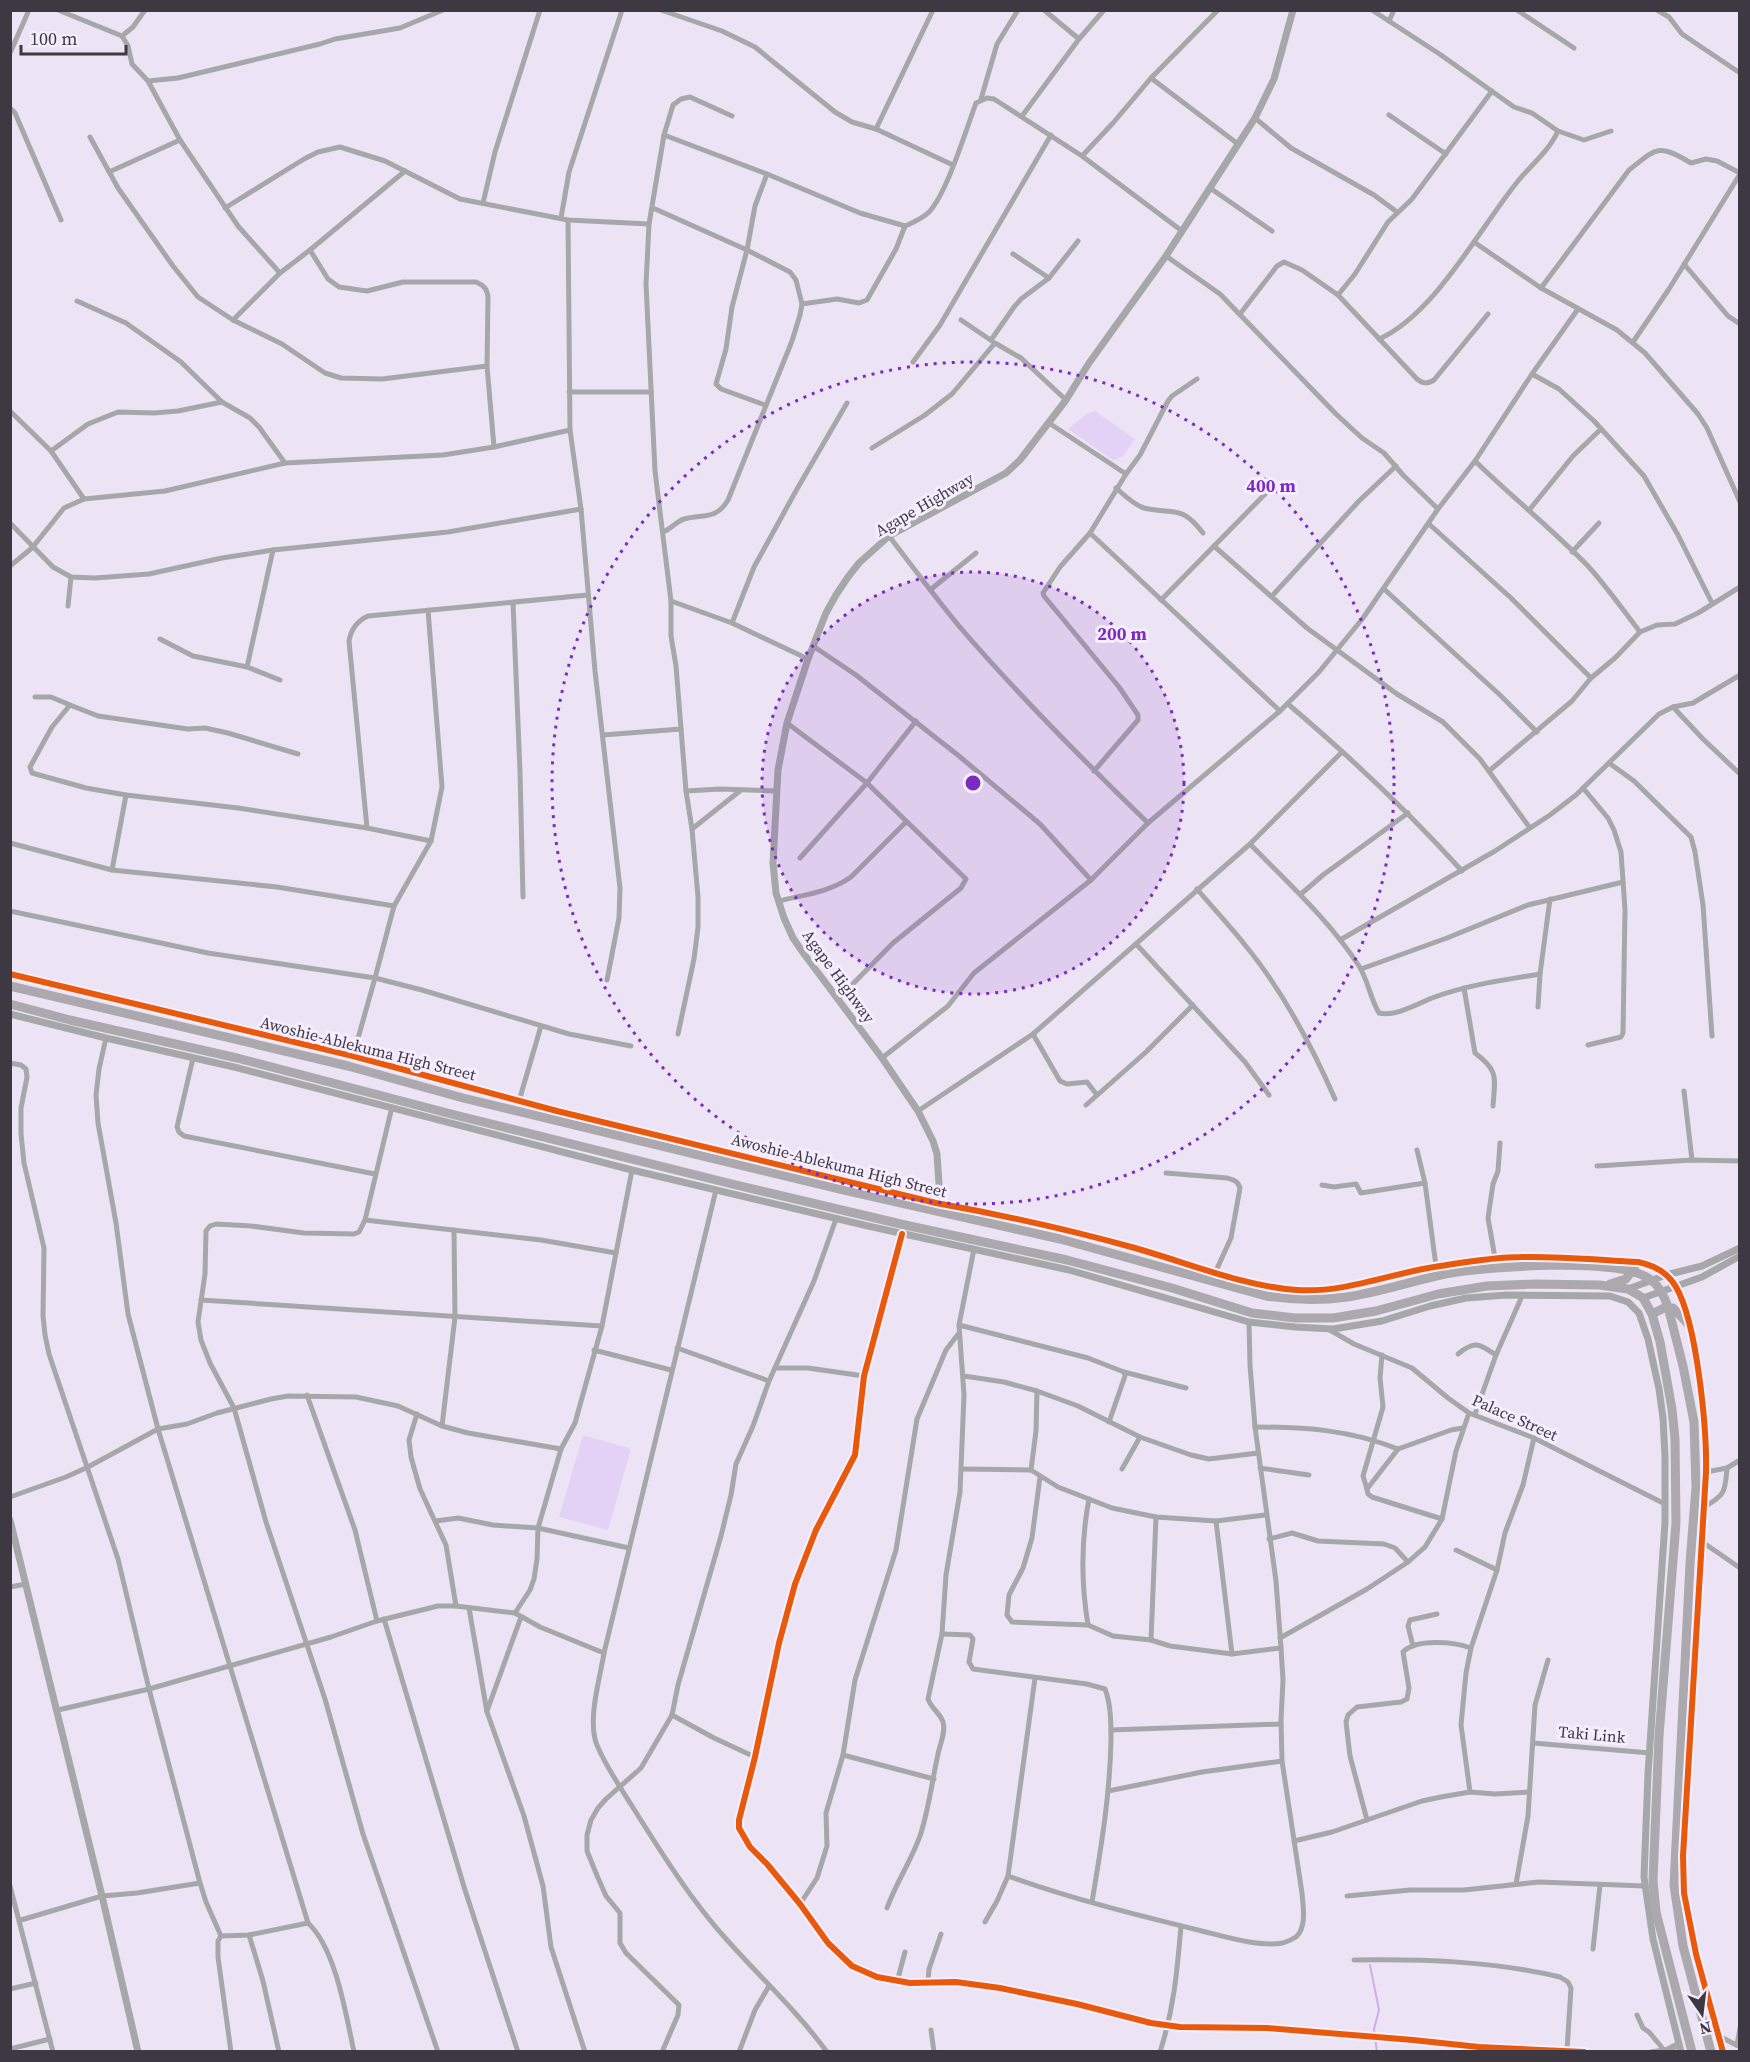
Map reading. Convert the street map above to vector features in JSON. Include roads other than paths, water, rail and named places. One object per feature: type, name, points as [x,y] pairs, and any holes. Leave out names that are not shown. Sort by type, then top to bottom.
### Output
[{"type":"main road","name":"Awoshie-Ablekuma High Street","points":[[10,986],[348,1066],[463,1098],[1062,1234],[1266,1296],[1293,1300],[1344,1298],[1380,1291],[1413,1281],[1479,1269],[1558,1266],[1619,1268],[1634,1271],[1651,1280]]},
{"type":"main road","points":[[10,1004],[236,1063],[872,1218],[1067,1260],[1172,1288],[1230,1312],[1333,1318],[1376,1311],[1450,1292],[1488,1291],[1535,1284],[1599,1285],[1628,1289],[1642,1298],[1652,1314],[1660,1342],[1673,1417],[1677,1487],[1676,1523],[1651,1824],[1656,1912],[1692,2052]]},
{"type":"main road","points":[[157,1022],[161,1011]]},
{"type":"main road","points":[[455,1115],[456,1107],[463,1098]]},
{"type":"main road","points":[[1599,1285],[1622,1282],[1634,1271],[1638,1262]]},
{"type":"main road","points":[[1378,1280],[1380,1291]]},
{"type":"main road","points":[[1651,1280],[1661,1292],[1668,1307],[1694,1422],[1695,1496],[1674,1885],[1683,1946],[1711,2052]]},
{"type":"main road","points":[[1652,1314],[1668,1307],[1677,1310],[1689,1325]]},
{"type":"main road","points":[[1663,1418],[1673,1417]]},
{"type":"main road","points":[[1695,1448],[1706,1447]]},
{"type":"street","points":[[10,53],[29,10]]},
{"type":"street","points":[[58,10],[122,36],[128,46],[132,64],[148,81],[180,140],[225,208],[280,273]]},
{"type":"street","points":[[122,36],[133,27],[145,10]]},
{"type":"street","points":[[148,81],[178,78],[335,39],[393,30],[443,10]]},
{"type":"street","points":[[483,203],[495,152],[540,10]]},
{"type":"street","points":[[561,218],[569,172],[622,10]]},
{"type":"street","points":[[661,10],[722,31],[755,47],[835,112],[852,122],[876,129],[953,165]]},
{"type":"street","points":[[876,129],[933,10]]},
{"type":"street","points":[[664,135],[768,174],[860,213],[905,226],[920,220],[936,203],[976,103],[981,99],[997,44],[1017,10]]},
{"type":"street","points":[[1044,10],[1079,39]]},
{"type":"street","points":[[1022,116],[1079,39],[1104,10]]},
{"type":"street","points":[[1082,156],[1151,78],[1218,10]]},
{"type":"street","name":"Agape Highway","points":[[936,1203],[939,1190],[937,1154],[918,1111],[882,1058],[793,938],[778,901],[773,863],[781,749],[787,723],[808,659],[836,595],[860,563],[889,536],[1006,472],[1020,460],[1066,400],[1089,363],[1166,256],[1255,118],[1274,79],[1293,10]]},
{"type":"street","points":[[1372,10],[1514,107],[1532,113],[1558,131],[1584,140],[1611,131]]},
{"type":"street","points":[[1389,21],[1394,10]]},
{"type":"street","points":[[1517,10],[1574,48]]},
{"type":"street","points":[[1657,10],[1669,17],[1682,34],[1740,73]]},
{"type":"street","points":[[1151,78],[1238,144]]},
{"type":"street","points":[[1338,295],[1355,274],[1388,222],[1412,199],[1492,91]]},
{"type":"street","points":[[678,1034],[694,959],[698,927],[698,897],[686,791],[676,666],[670,636],[671,602],[655,471],[646,284],[649,224],[664,135],[674,105],[681,99],[690,97],[732,116]]},
{"type":"street","points":[[981,99],[994,99],[1051,135],[1182,231]]},
{"type":"street","points":[[10,108],[15,113],[61,220]]},
{"type":"street","points":[[1389,115],[1446,154]]},
{"type":"street","points":[[1255,118],[1291,148],[1374,195],[1397,212]]},
{"type":"street","points":[[1379,339],[1394,332],[1411,318],[1446,279],[1518,181],[1554,140],[1558,131]]},
{"type":"street","points":[[913,362],[940,325],[1051,135]]},
{"type":"street","points":[[90,137],[118,189],[179,274],[198,297],[233,321],[282,344],[326,373],[341,378],[382,379],[487,366]]},
{"type":"street","points":[[109,172],[180,140]]},
{"type":"street","points":[[225,208],[304,159],[330,148],[340,147],[385,161],[460,199],[568,220],[649,224]]},
{"type":"street","points":[[1541,288],[1629,170],[1656,151],[1669,150],[1690,163],[1706,159],[1717,161],[1740,174],[1633,342]]},
{"type":"street","points":[[233,321],[280,273],[405,171]]},
{"type":"street","points":[[765,405],[721,389],[716,384],[726,349],[732,307],[747,250],[755,206],[768,174]]},
{"type":"street","points":[[1210,188],[1272,231]]},
{"type":"street","points":[[653,208],[790,272],[796,280],[802,304],[792,341],[728,500],[722,509],[709,515],[680,521],[663,532]]},
{"type":"street","points":[[568,220],[570,430],[581,509],[610,810],[618,856],[620,903],[607,980]]},
{"type":"street","points":[[802,304],[837,299],[859,303],[867,300],[896,249],[905,226]]},
{"type":"street","points":[[872,448],[925,415],[952,394],[993,341],[1006,316],[1021,299],[1049,278],[1078,241]]},
{"type":"street","points":[[1474,242],[1541,288],[1617,330],[1633,342],[1678,389],[1698,414],[1707,428],[1740,502]]},
{"type":"street","points":[[310,250],[328,279],[339,287],[368,291],[403,282],[423,281],[476,282],[483,285],[488,297],[487,366],[494,447]]},
{"type":"street","points":[[1013,254],[1049,278]]},
{"type":"street","points":[[1166,256],[1220,294],[1336,414],[1362,438],[1384,453],[1403,476],[1438,509]]},
{"type":"street","points":[[1240,314],[1269,275],[1284,262],[1302,270],[1338,295],[1422,383],[1434,380],[1488,314]]},
{"type":"street","points":[[1684,264],[1728,316],[1739,323]]},
{"type":"street","points":[[77,302],[126,323],[181,362],[222,402],[255,423],[285,462]]},
{"type":"street","points":[[882,1058],[948,1006],[968,977],[1091,880],[1148,823],[1288,704],[1319,672],[1383,589],[1438,509],[1476,461],[1532,374],[1578,309]]},
{"type":"street","points":[[961,320],[1021,358],[1066,400]]},
{"type":"street","points":[[1532,374],[1559,389],[1601,429],[1644,477],[1678,535],[1712,603]]},
{"type":"street","points":[[1094,771],[1138,720],[1138,715],[1119,687],[1043,593],[1060,567],[1089,532],[1151,438],[1168,401],[1197,379]]},
{"type":"street","points":[[569,392],[651,392]]},
{"type":"street","points":[[51,451],[88,424],[118,412],[178,411],[222,402]]},
{"type":"street","points":[[732,623],[754,567],[847,403]]},
{"type":"street","points":[[10,411],[51,451],[84,499]]},
{"type":"street","points":[[1049,423],[1126,474]]},
{"type":"street","points":[[1530,509],[1573,456],[1601,429]]},
{"type":"street","points":[[10,566],[32,548],[64,508],[84,499],[165,491],[285,462],[442,455],[494,447],[570,430]]},
{"type":"street","points":[[1476,461],[1498,483],[1530,509],[1588,567],[1640,632]]},
{"type":"street","points":[[1272,596],[1359,501],[1396,466]]},
{"type":"street","points":[[1116,488],[1142,507],[1169,510],[1186,516],[1195,522],[1203,534]]},
{"type":"street","points":[[1161,600],[1270,488]]},
{"type":"street","points":[[10,523],[53,567],[71,577],[95,578],[149,574],[222,558],[273,550],[448,532],[581,509]]},
{"type":"street","points":[[1572,552],[1599,523]]},
{"type":"street","points":[[1429,524],[1511,598],[1591,678]]},
{"type":"street","points":[[1089,532],[1280,711]]},
{"type":"street","points":[[889,536],[930,590],[992,663],[1094,771],[1148,823]]},
{"type":"street","points":[[1214,546],[1307,628],[1397,694],[1443,722],[1480,759],[1530,828]]},
{"type":"street","points":[[247,667],[273,550]]},
{"type":"street","points":[[930,590],[976,553]]},
{"type":"street","points":[[68,606],[71,577]]},
{"type":"street","points":[[1489,771],[1572,702],[1591,678],[1615,658],[1640,632],[1657,625],[1674,624],[1698,613],[1740,587]]},
{"type":"street","points":[[1383,589],[1500,695],[1537,732]]},
{"type":"street","points":[[367,828],[349,640],[350,631],[361,619],[368,616],[588,595]]},
{"type":"street","points":[[671,602],[732,623],[808,659]]},
{"type":"street","points":[[513,603],[523,897]]},
{"type":"street","points":[[353,1056],[394,906],[431,841],[442,787],[428,610]]},
{"type":"street","points":[[160,639],[193,656],[247,667],[280,681]]},
{"type":"street","points":[[813,646],[856,675],[916,721],[1040,824],[1091,880]]},
{"type":"street","points":[[1340,940],[1462,871],[1550,814],[1583,788],[1659,714],[1673,707],[1693,704],[1740,675]]},
{"type":"street","points":[[35,697],[51,697],[98,716],[188,729],[205,728],[298,754]]},
{"type":"street","points":[[1288,704],[1408,813],[1462,871]]},
{"type":"street","points":[[70,705],[52,727],[30,766],[32,772],[86,788],[126,795],[238,808],[367,828],[431,841]]},
{"type":"street","points":[[1673,707],[1739,774]]},
{"type":"street","points":[[800,858],[867,783],[916,721]]},
{"type":"street","points":[[787,723],[867,783],[966,879],[965,883],[893,943],[838,999]]},
{"type":"street","points":[[603,735],[681,729]]},
{"type":"street","points":[[918,1111],[1034,1035],[1250,844],[1342,752]]},
{"type":"street","points":[[1610,763],[1634,781],[1691,837],[1703,905],[1712,1036]]},
{"type":"street","points":[[1583,788],[1600,807],[1614,830],[1621,852],[1625,910],[1625,1022],[1623,1033],[1621,1037],[1588,1045]]},
{"type":"street","points":[[692,829],[741,790]]},
{"type":"street","points":[[686,791],[777,791]]},
{"type":"street","points":[[112,870],[126,795]]},
{"type":"street","points":[[1301,894],[1323,875],[1408,813]]},
{"type":"street","points":[[778,901],[831,889],[841,884],[851,877],[906,822]]},
{"type":"street","points":[[10,843],[112,870],[277,887],[394,906]]},
{"type":"street","points":[[1250,844],[1301,894],[1340,940],[1361,969],[1377,1010],[1382,1014],[1395,1012],[1464,988],[1540,974]]},
{"type":"street","points":[[1361,969],[1447,938],[1528,905],[1623,882]]},
{"type":"street","points":[[1197,889],[1246,945],[1275,985],[1292,1011],[1335,1099]]},
{"type":"street","points":[[1538,1007],[1550,899]]},
{"type":"street","points":[[10,911],[208,953],[375,978],[569,1034],[631,1046]]},
{"type":"street","points":[[1137,945],[1245,1062],[1269,1095]]},
{"type":"street","name":"Awoshie-Ablekuma High Street","points":[[10,974],[353,1056],[844,1185],[994,1213],[1062,1234],[1135,1248],[1215,1273],[1272,1287],[1298,1290],[1346,1288],[1436,1266],[1521,1257],[1638,1262],[1652,1265],[1666,1275]]},
{"type":"street","points":[[1464,988],[1475,1053],[1492,1067],[1495,1080],[1493,1106]]},
{"type":"street","points":[[1086,1105],[1146,1052],[1193,1005]]},
{"type":"street","points":[[10,1014],[193,1058],[236,1063],[632,1170],[836,1219],[1069,1270],[1230,1312],[1249,1322],[1328,1329],[1382,1321],[1488,1291],[1610,1296],[1628,1302],[1639,1314],[1648,1339],[1659,1389],[1665,1456],[1665,1522],[1650,1753],[1651,1824],[1645,1886],[1653,1939],[1680,2048],[1651,2052]]},
{"type":"street","points":[[519,1101],[541,1026]]},
{"type":"street","points":[[1034,1035],[1060,1081],[1067,1084],[1087,1082],[1097,1095]]},
{"type":"street","points":[[106,1038],[96,1095],[98,1123],[116,1223],[128,1314],[158,1429],[229,1667],[308,1923],[315,1930],[332,1964],[342,1994],[354,2052]]},
{"type":"street","points":[[193,1058],[177,1127],[184,1136],[375,1174]]},
{"type":"street","points":[[10,1064],[21,1065],[26,1069],[27,1077],[21,1108],[21,1134],[24,1163],[44,1248],[43,1317],[49,1354],[118,1559],[149,1689],[200,1883],[221,1936]]},
{"type":"street","points":[[1684,1091],[1692,1160]]},
{"type":"street","points":[[392,1107],[362,1229],[354,1234],[304,1233],[244,1225],[216,1224],[210,1226],[207,1231],[205,1274],[198,1322],[201,1340],[210,1363],[234,1408],[263,1512],[325,1699],[382,1893],[438,2052]]},
{"type":"street","points":[[1495,1258],[1488,1218],[1492,1184],[1498,1171],[1500,1143]]},
{"type":"street","points":[[1417,1150],[1425,1183],[1436,1266]]},
{"type":"street","points":[[1597,1166],[1692,1160],[1740,1161]]},
{"type":"street","points":[[487,1712],[518,1615],[530,1590],[536,1569],[538,1528],[561,1449],[575,1423],[602,1326],[632,1170]]},
{"type":"street","points":[[1166,1173],[1227,1178],[1239,1184],[1231,1238],[1215,1273]]},
{"type":"street","points":[[1322,1185],[1334,1187],[1356,1184],[1361,1193],[1425,1183]]},
{"type":"street","points":[[716,1190],[604,1653],[597,1694],[594,1733],[598,1748],[674,1872],[725,1938],[804,2022],[827,2052]]},
{"type":"street","points":[[662,2052],[678,2015],[679,2005],[626,1953],[620,1943],[620,1913],[606,1896],[587,1851],[586,1835],[591,1820],[606,1799],[641,1768],[672,1715],[680,1678],[721,1536],[736,1464],[769,1381],[814,1281],[836,1219]]},
{"type":"street","points":[[364,1220],[541,1240],[616,1253]]},
{"type":"street","points":[[442,1426],[455,1317],[454,1230]]},
{"type":"street","points":[[902,1234],[864,1376],[855,1455],[816,1530],[795,1584],[778,1643],[755,1757],[740,1811],[740,1828],[750,1847],[800,1904],[828,1943],[852,1966],[877,1977],[897,1982],[956,1982],[1014,1990],[1168,2026],[1268,2028],[1479,2047],[1584,2052]]},
{"type":"street","points":[[1628,1289],[1666,1275],[1702,1266],[1740,1248]]},
{"type":"street","points":[[887,1908],[896,1883],[919,1838],[928,1809],[944,1730],[941,1718],[927,1699],[942,1634],[946,1575],[960,1492],[964,1376],[959,1325],[974,1249]]},
{"type":"street","points":[[1642,1298],[1702,1277],[1740,1256]]},
{"type":"street","points":[[1666,1275],[1676,1287],[1689,1325],[1706,1447],[1683,1856],[1684,1893],[1696,1954],[1723,2052]]},
{"type":"street","points":[[1280,1638],[1367,1589],[1408,1562],[1425,1547],[1442,1519],[1463,1428],[1472,1413],[1523,1294]]},
{"type":"street","points":[[201,1300],[602,1326]]},
{"type":"street","points":[[1008,1876],[1056,1894],[1225,1937],[1260,1942],[1284,1942],[1296,1937],[1302,1928],[1304,1913],[1282,1761],[1283,1680],[1276,1581],[1254,1427],[1249,1322]]},
{"type":"street","points":[[959,1325],[1088,1358],[1124,1372],[1186,1388]]},
{"type":"street","name":"Palace Street","points":[[1328,1329],[1354,1344],[1412,1368],[1448,1398],[1472,1413],[1534,1438],[1665,1504]]},
{"type":"street","points":[[800,1904],[812,1888],[827,1846],[826,1814],[843,1755],[855,1680],[896,1550],[917,1419],[946,1350],[960,1333]]},
{"type":"street","points":[[1458,1354],[1469,1345],[1475,1344],[1496,1355]]},
{"type":"street","points":[[677,1348],[769,1381]]},
{"type":"street","points":[[594,1350],[671,1370]]},
{"type":"street","points":[[1383,1355],[1380,1378],[1383,1407],[1363,1476],[1368,1494],[1442,1519]]},
{"type":"street","points":[[775,1368],[807,1368],[864,1376]]},
{"type":"street","points":[[1109,1422],[1125,1376],[1124,1372]]},
{"type":"street","points":[[964,1376],[1004,1382],[1037,1391],[1078,1406],[1140,1437],[1201,1458],[1258,1453]]},
{"type":"street","points":[[1031,1470],[1036,1431],[1037,1391]]},
{"type":"street","points":[[10,1497],[66,1478],[158,1429],[187,1424],[234,1408],[271,1399],[307,1395],[356,1396],[398,1407],[442,1426],[468,1433],[561,1449]]},
{"type":"street","points":[[307,1395],[355,1530],[377,1621]]},
{"type":"street","points":[[417,1414],[409,1440],[411,1457],[420,1489],[446,1545],[456,1606]]},
{"type":"street","points":[[1254,1427],[1320,1430],[1373,1439],[1398,1449]]},
{"type":"street","points":[[1367,1489],[1398,1449],[1463,1428]]},
{"type":"street","points":[[1122,1469],[1140,1437]]},
{"type":"street","points":[[1470,1792],[1461,1725],[1466,1673],[1534,1438]]},
{"type":"street","points":[[1706,1472],[1727,1468],[1738,1463]]},
{"type":"street","points":[[1260,1468],[1310,1475]]},
{"type":"street","points":[[1704,1507],[1722,1496],[1725,1491],[1727,1468]]},
{"type":"street","points":[[962,1469],[1031,1470],[1040,1477],[1089,1499],[1113,1508],[1156,1517],[1216,1521],[1265,1515]]},
{"type":"street","points":[[1040,1477],[1032,1538],[1021,1574],[1009,1595],[1007,1615],[1012,1622],[1088,1625],[1113,1636],[1232,1654],[1281,1648]]},
{"type":"street","points":[[1088,1625],[1082,1578],[1085,1520],[1089,1499]]},
{"type":"street","points":[[1151,1640],[1156,1517]]},
{"type":"street","points":[[436,1521],[458,1518],[493,1526],[538,1528],[629,1548]]},
{"type":"street","points":[[10,1520],[58,1710],[138,2052]]},
{"type":"street","points":[[1216,1521],[1232,1654]]},
{"type":"street","points":[[1269,1539],[1292,1533],[1318,1540],[1384,1544],[1395,1548],[1408,1562]]},
{"type":"street","points":[[1701,1541],[1740,1568]]},
{"type":"street","points":[[1456,1550],[1497,1570]]},
{"type":"street","points":[[10,1587],[26,1584]]},
{"type":"street","points":[[58,1710],[149,1689],[229,1667],[423,1609],[456,1606],[518,1615],[604,1653]]},
{"type":"street","points":[[469,1608],[487,1712],[524,1816],[543,1886],[551,1947],[585,2052]]},
{"type":"street","points":[[1413,1646],[1408,1626],[1410,1620],[1437,1614]]},
{"type":"street","points":[[384,1619],[465,1890],[518,2052]]},
{"type":"street","points":[[942,1634],[970,1635],[973,1639],[969,1662],[973,1669],[1087,1684],[1105,1689],[1111,1730],[1108,1791],[1092,1902]]},
{"type":"street","points":[[1367,1821],[1350,1756],[1346,1722],[1348,1715],[1357,1707],[1401,1702],[1407,1698],[1409,1688],[1403,1652],[1413,1646],[1449,1643],[1472,1648]]},
{"type":"street","points":[[1516,1884],[1528,1816],[1535,1705],[1548,1660]]},
{"type":"street","points":[[985,1922],[998,1901],[1008,1876],[1035,1678]]},
{"type":"street","points":[[672,1715],[755,1757]]},
{"type":"street","points":[[1111,1730],[1281,1724]]},
{"type":"street","name":"Taki Link","points":[[1533,1743],[1650,1753]]},
{"type":"street","points":[[843,1755],[934,1779]]},
{"type":"street","points":[[1108,1791],[1202,1772],[1282,1761]]},
{"type":"street","points":[[1294,1841],[1332,1832],[1422,1801],[1470,1792],[1495,1794],[1529,1792]]},
{"type":"street","points":[[1347,1896],[1410,1890],[1464,1890],[1539,1882],[1645,1886]]},
{"type":"street","points":[[21,1920],[102,1896],[200,1883]]},
{"type":"street","points":[[1593,1949],[1600,1885]]},
{"type":"street","points":[[10,1886],[21,1920],[53,2052]]},
{"type":"street","points":[[221,1936],[249,1935],[308,1923]]},
{"type":"street","points":[[1160,2052],[1175,1992],[1181,1926]]},
{"type":"street","points":[[928,1982],[929,1969],[941,1934]]},
{"type":"street","points":[[249,1935],[263,1981],[279,2052]]},
{"type":"street","points":[[221,1936],[218,1941],[218,1957],[231,2052]]},
{"type":"street","points":[[897,1982],[904,1952]]},
{"type":"street","points":[[1354,1959],[1480,1963],[1560,1977],[1568,1982],[1571,1988],[1567,2050]]},
{"type":"street","points":[[10,1989],[36,1983]]},
{"type":"street","points":[[739,2052],[755,2010],[769,1986]]},
{"type":"street","points":[[1637,2015],[1643,2028],[1664,2051]]},
{"type":"street","points":[[1719,2036],[1738,2046],[1740,2028]]},
{"type":"street","points":[[931,2030],[934,2052]]},
{"type":"street","points":[[10,2049],[50,2039]]},
{"type":"waterway","points":[[1370,1965],[1379,2010],[1374,2029],[1377,2052]]}]
